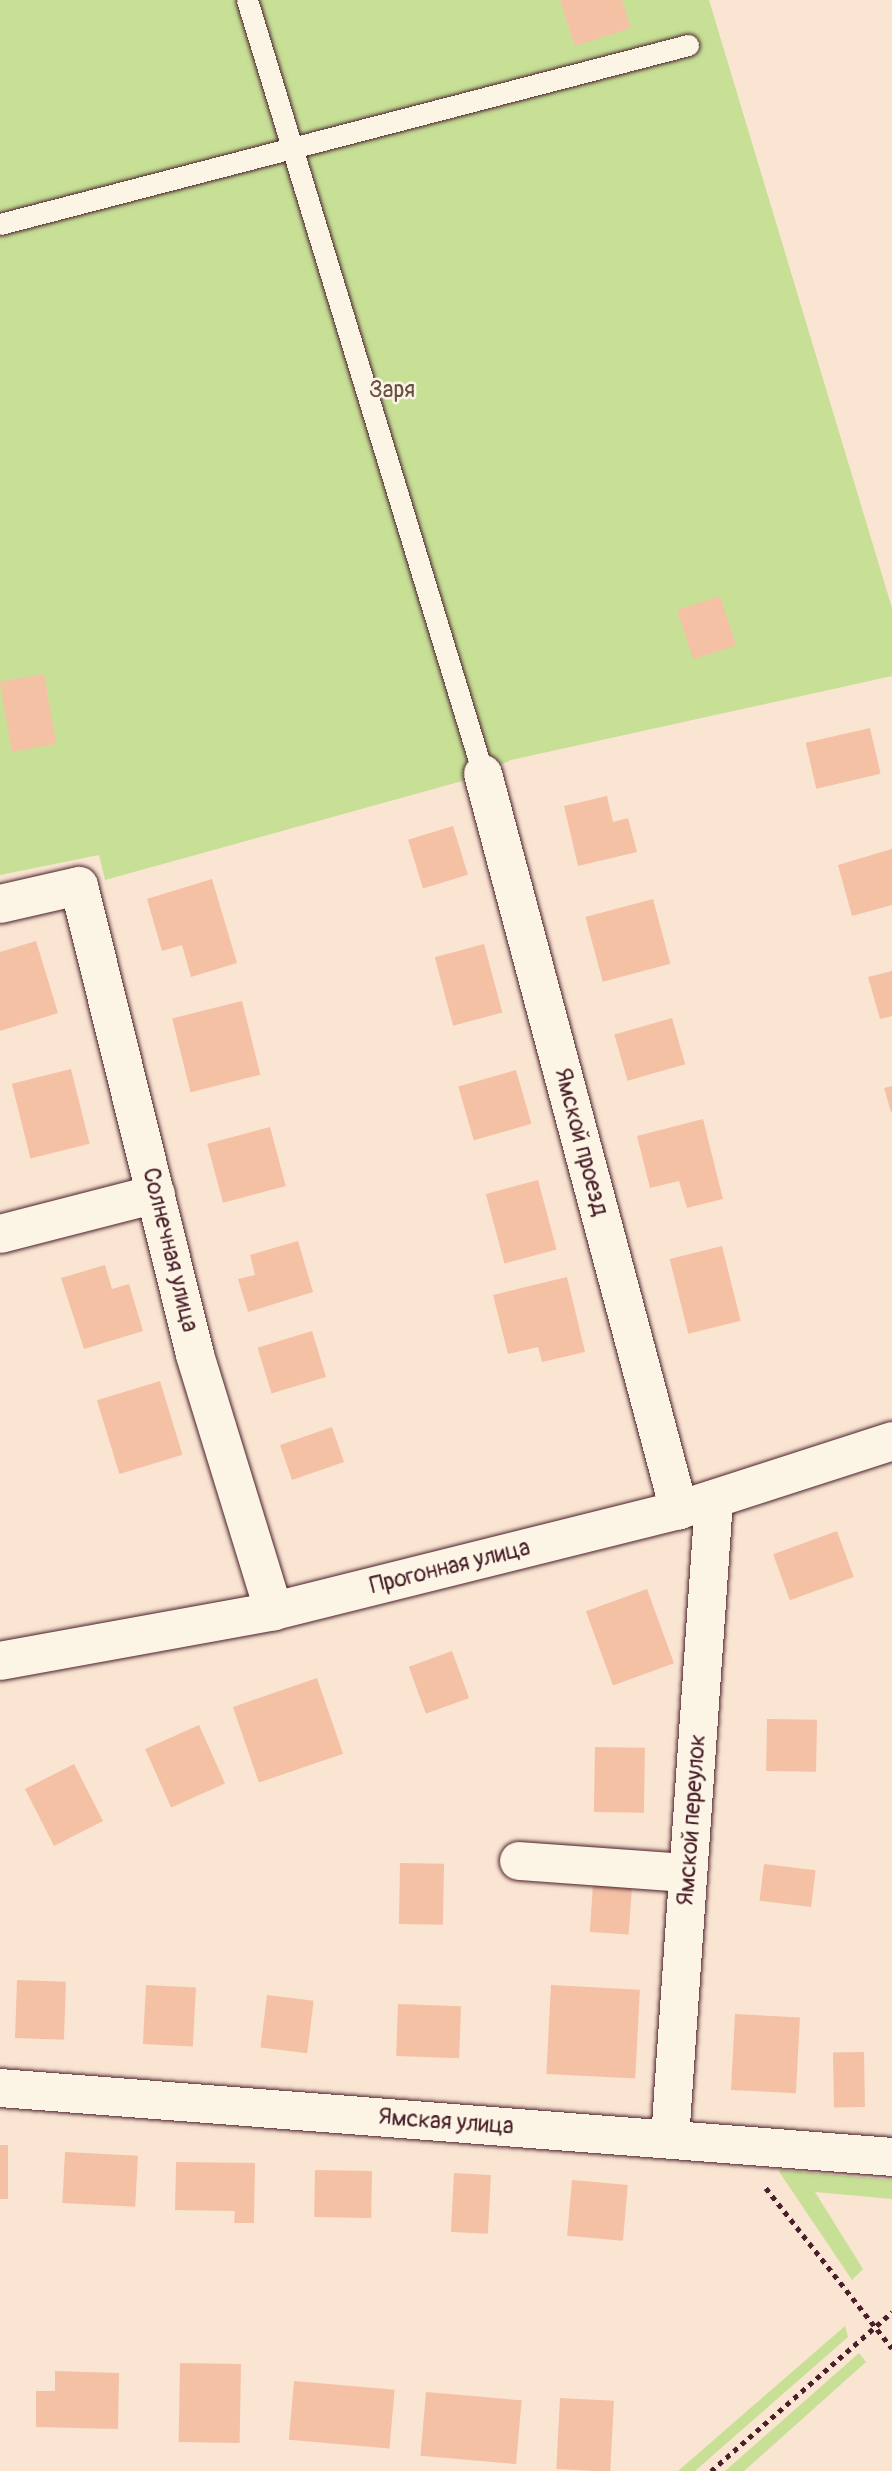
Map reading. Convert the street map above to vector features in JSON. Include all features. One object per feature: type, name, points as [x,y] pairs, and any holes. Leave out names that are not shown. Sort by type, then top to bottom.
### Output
[{"type":"street","name":"Ямской проезд","points":[[483,774],[696,1505]]},
{"type":"street","name":"Солнечная улица","points":[[0,905],[79,886],[195,1355],[274,1611]]},
{"type":"street","points":[[0,1234],[156,1194]]},
{"type":"street","name":"Прогонная улица","points":[[0,1661],[274,1611],[696,1505],[892,1441]]},
{"type":"street","name":"Ямской переулок","points":[[670,2139],[688,1873],[696,1505]]},
{"type":"street","points":[[519,1861],[688,1873]]},
{"type":"street","name":"Ямская улица","points":[[0,2088],[892,2157]]},
{"type":"lane","points":[[247,0],[483,774]]},
{"type":"lane","points":[[0,224],[293,150],[688,45]]},
{"type":"path","points":[[762,2182],[892,2348]]},
{"type":"path","points":[[710,2471],[892,2312]]},
{"type":"green space","name":"Заря","points":[[0,0],[709,0],[892,608],[892,676],[511,760],[466,780],[105,880],[99,855],[0,875]]},
{"type":"green space","points":[[778,2170],[892,2180],[892,2199],[815,2192],[863,2269],[852,2280]]},
{"type":"green space","points":[[845,2326],[848,2337],[695,2471],[678,2471]]},
{"type":"green space","points":[[859,2353],[866,2362],[744,2471],[725,2471]]},
{"type":"building","points":[[560,0],[622,0],[631,28],[575,46]]},
{"type":"building","points":[[720,596],[736,645],[693,659],[677,610]]},
{"type":"building","points":[[44,674],[56,744],[12,752],[0,682]]},
{"type":"building","points":[[870,728],[881,774],[816,789],[806,743]]},
{"type":"building","points":[[607,796],[613,822],[628,818],[637,852],[578,866],[564,806]]},
{"type":"building","points":[[453,826],[468,875],[423,889],[408,840]]},
{"type":"building","points":[[892,849],[892,905],[852,916],[838,865]]},
{"type":"building","points":[[212,879],[237,963],[191,977],[182,945],[162,951],[147,899]]},
{"type":"building","points":[[653,899],[670,964],[603,982],[585,917]]},
{"type":"building","points":[[36,941],[58,1013],[0,1031],[0,952]]},
{"type":"building","points":[[484,944],[502,1013],[453,1026],[435,957]]},
{"type":"building","points":[[892,971],[892,1016],[880,1019],[868,977]]},
{"type":"building","points":[[242,1001],[260,1075],[191,1092],[172,1018]]},
{"type":"building","points":[[672,1018],[685,1064],[628,1081],[614,1035]]},
{"type":"building","points":[[71,1069],[90,1144],[30,1158],[12,1084]]},
{"type":"building","points":[[516,1070],[531,1124],[474,1140],[458,1087]]},
{"type":"building","points":[[892,1086],[892,1112],[891,1112],[884,1088]]},
{"type":"building","points":[[703,1119],[723,1199],[687,1208],[679,1181],[650,1188],[637,1136]]},
{"type":"building","points":[[270,1127],[286,1186],[223,1203],[207,1144]]},
{"type":"building","points":[[538,1180],[557,1250],[504,1264],[486,1194]]},
{"type":"building","points":[[298,1241],[313,1292],[248,1312],[238,1279],[255,1275],[250,1255]]},
{"type":"building","points":[[722,1246],[741,1321],[688,1334],[670,1259]]},
{"type":"building","points":[[105,1265],[112,1289],[129,1284],[143,1331],[84,1349],[61,1278]]},
{"type":"building","points":[[567,1277],[585,1352],[542,1362],[538,1347],[508,1354],[493,1295]]},
{"type":"building","points":[[312,1331],[326,1377],[272,1394],[257,1348]]},
{"type":"building","points":[[160,1381],[183,1455],[119,1474],[97,1400]]},
{"type":"building","points":[[332,1427],[344,1462],[292,1480],[280,1445]]},
{"type":"building","points":[[837,1531],[854,1577],[790,1600],[773,1554]]},
{"type":"building","points":[[647,1589],[674,1663],[613,1685],[586,1611]]},
{"type":"building","points":[[452,1651],[469,1698],[426,1714],[409,1667]]},
{"type":"building","points":[[317,1678],[343,1754],[259,1783],[233,1707]]},
{"type":"building","points":[[767,1719],[817,1720],[816,1772],[766,1771]]},
{"type":"building","points":[[199,1725],[225,1783],[171,1807],[145,1749]]},
{"type":"building","points":[[595,1747],[645,1748],[644,1813],[594,1812]]},
{"type":"building","points":[[74,1764],[103,1821],[54,1846],[25,1789]]},
{"type":"building","points":[[400,1863],[444,1864],[443,1925],[399,1924]]},
{"type":"building","points":[[764,1864],[816,1870],[811,1907],[759,1901]]},
{"type":"building","points":[[593,1885],[632,1888],[629,1935],[590,1932]]},
{"type":"building","points":[[17,1980],[66,1982],[64,2040],[15,2038]]},
{"type":"building","points":[[146,1985],[196,1988],[193,2047],[143,2044]]},
{"type":"building","points":[[551,1985],[640,1990],[635,2079],[546,2074]]},
{"type":"building","points":[[267,1995],[314,2001],[307,2053],[261,2048]]},
{"type":"building","points":[[398,2004],[461,2006],[459,2058],[396,2056]]},
{"type":"building","points":[[735,2014],[800,2017],[796,2093],[731,2090]]},
{"type":"building","points":[[864,2052],[865,2107],[834,2108],[833,2053]]},
{"type":"building","points":[[0,2145],[8,2145],[8,2199],[0,2199]]},
{"type":"building","points":[[65,2152],[138,2156],[135,2207],[62,2203]]},
{"type":"building","points":[[176,2162],[255,2163],[254,2223],[234,2223],[235,2211],[175,2210]]},
{"type":"building","points":[[315,2170],[372,2171],[371,2218],[314,2217]]},
{"type":"building","points":[[454,2173],[491,2175],[488,2234],[451,2232]]},
{"type":"building","points":[[572,2180],[628,2185],[623,2241],[567,2236]]},
{"type":"building","points":[[180,2363],[241,2364],[240,2443],[179,2442]]},
{"type":"building","points":[[55,2371],[119,2373],[118,2429],[36,2427],[36,2391],[55,2391]]},
{"type":"building","points":[[294,2381],[395,2390],[389,2449],[289,2440]]},
{"type":"building","points":[[426,2392],[522,2400],[516,2464],[420,2456]]},
{"type":"building","points":[[560,2398],[614,2401],[610,2471],[556,2469]]}]
